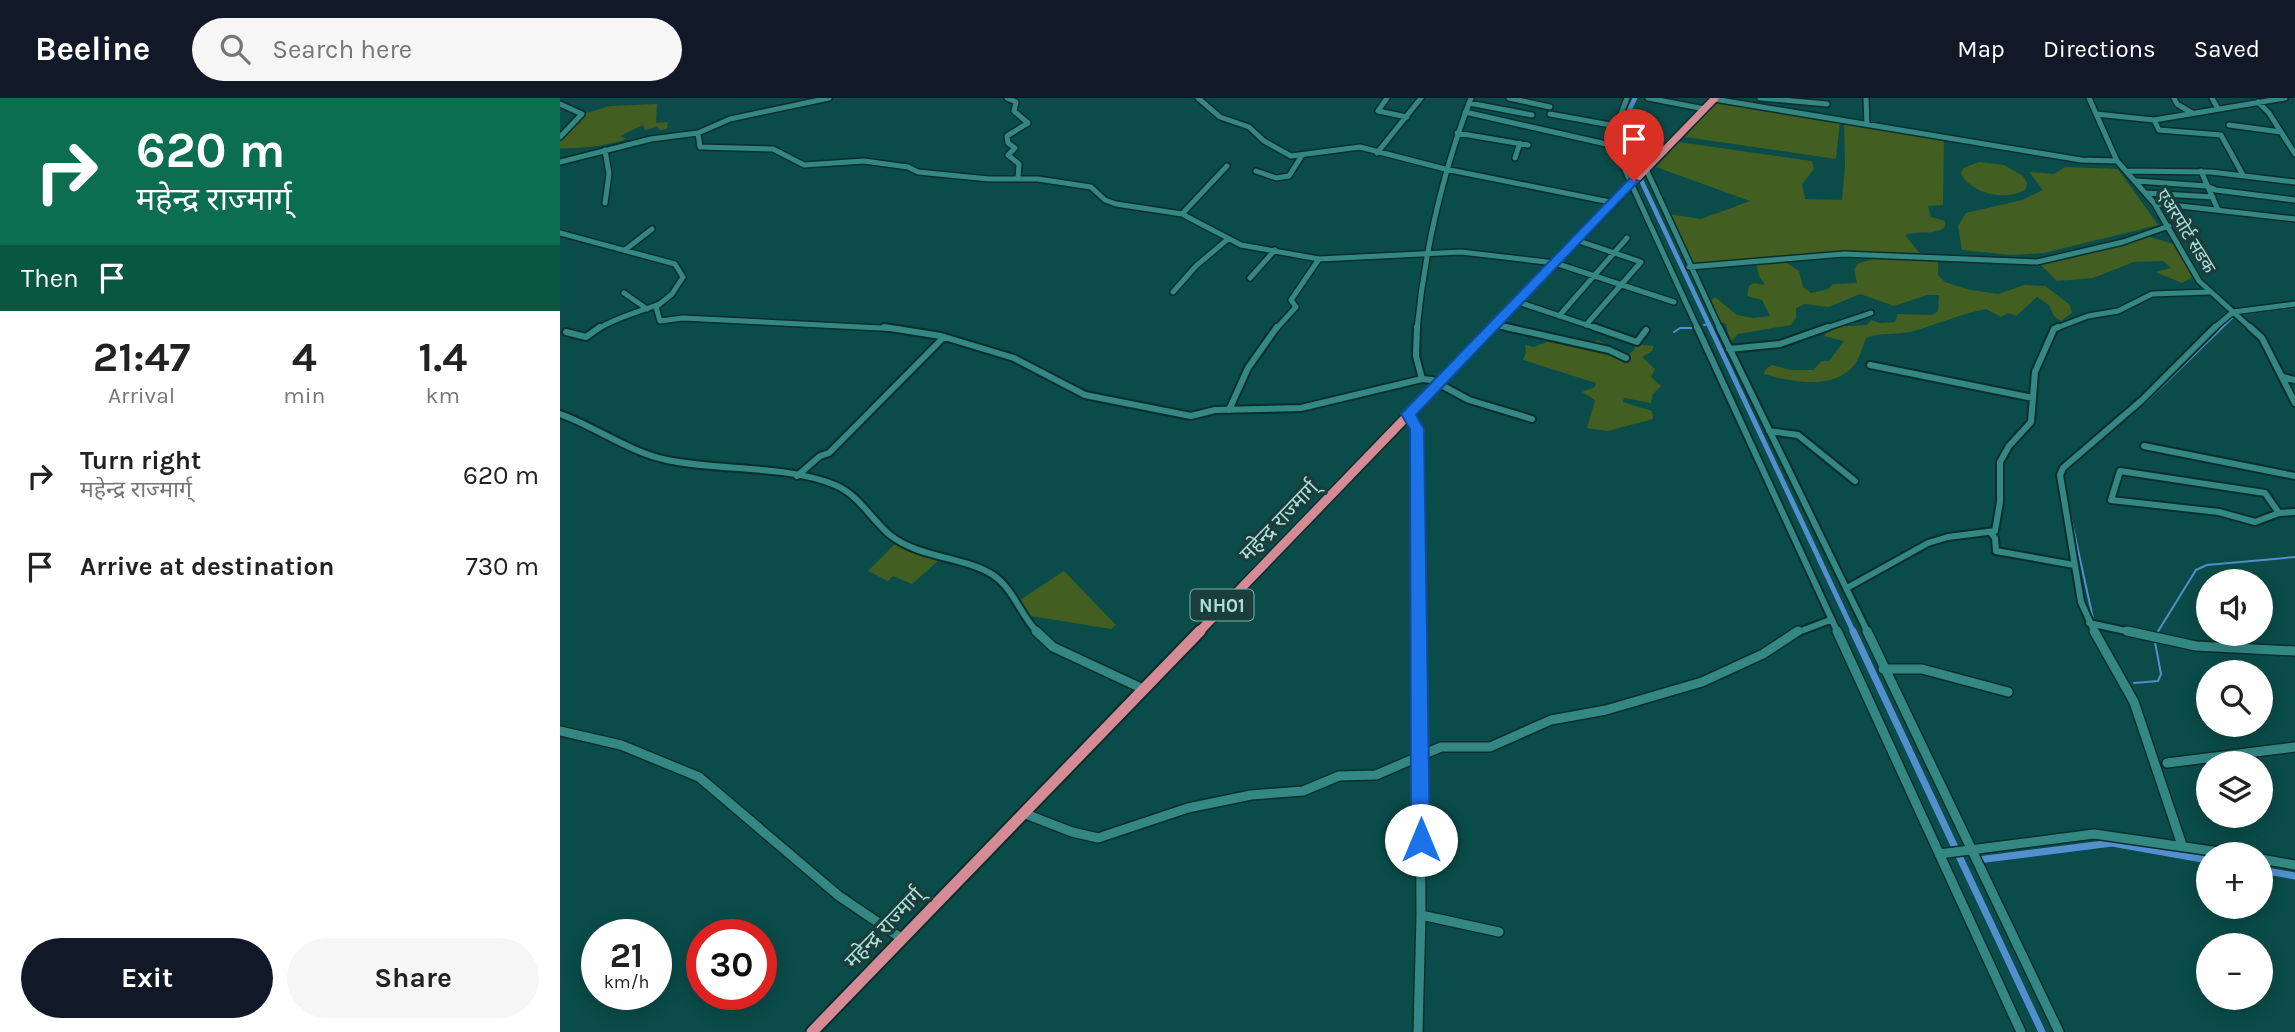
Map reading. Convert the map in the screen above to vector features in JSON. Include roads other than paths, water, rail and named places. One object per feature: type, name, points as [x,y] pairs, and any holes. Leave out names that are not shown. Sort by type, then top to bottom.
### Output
[{"type":"highway","name":"महेन्द्र राज्मार्ग्","points":[[812,1032],[1141,688],[1715,99]]},
{"type":"street","points":[[634,136],[635,141],[698,133],[730,119],[829,98]]},
{"type":"street","points":[[1007,98],[1016,102],[1014,111],[1028,123],[1007,136],[1008,144],[1015,148],[1008,155],[1018,164],[1018,178]]},
{"type":"street","points":[[1198,98],[1220,117],[1249,127],[1264,141],[1291,156],[1301,157],[1360,147],[1445,169],[1615,203]]},
{"type":"street","points":[[1387,98],[1377,111],[1407,117]]},
{"type":"street","points":[[1377,153],[1421,98]]},
{"type":"street","points":[[1509,98],[1550,107]]},
{"type":"street","points":[[1627,98],[1619,112],[1615,146],[1809,566],[1830,620],[1942,853],[2021,1032]]},
{"type":"street","points":[[1649,98],[1705,109]]},
{"type":"street","points":[[1760,98],[1827,104]]},
{"type":"street","points":[[1867,98],[1867,124]]},
{"type":"street","name":"एअरपोर्ट सडक","points":[[2089,98],[2118,161],[2154,203],[2169,226],[2190,269],[2209,292],[2262,338],[2295,404]]},
{"type":"street","points":[[2174,98],[2177,104],[2192,114]]},
{"type":"street","points":[[2212,98],[2218,109]]},
{"type":"street","points":[[2096,114],[2154,120],[2257,100],[2285,98]]},
{"type":"street","points":[[1715,99],[2081,160],[2118,161]]},
{"type":"street","points":[[2257,100],[2295,154]]},
{"type":"street","points":[[1422,379],[1414,362],[1424,254],[1445,169],[1465,112],[1470,101],[1532,115]]},
{"type":"street","points":[[560,104],[582,114],[560,137]]},
{"type":"street","points":[[1465,112],[1615,146]]},
{"type":"street","points":[[1550,114],[1616,126]]},
{"type":"street","points":[[2154,120],[2159,130],[2221,135],[2243,175]]},
{"type":"street","points":[[2229,125],[2281,132]]},
{"type":"street","points":[[698,133],[697,145],[700,147],[773,149],[804,165],[864,161],[908,167],[918,172],[1081,185],[1094,189],[1105,200],[1116,204],[1182,214],[1241,245],[1319,259],[1481,252],[1555,263],[1674,302]]},
{"type":"street","points":[[1457,133],[1528,145]]},
{"type":"street","points":[[560,162],[683,134]]},
{"type":"street","points":[[1516,158],[1520,143]]},
{"type":"street","points":[[605,150],[609,174],[605,203]]},
{"type":"street","points":[[1256,171],[1276,178],[1289,176],[1301,157]]},
{"type":"street","points":[[1182,214],[1227,166]]},
{"type":"street","points":[[1645,170],[1689,267],[1847,588],[2059,1032]]},
{"type":"street","points":[[2126,171],[2201,172],[2295,182]]},
{"type":"street","points":[[2201,172],[2218,210]]},
{"type":"street","points":[[2135,181],[2295,200]]},
{"type":"street","points":[[2146,193],[2213,197]]},
{"type":"street","points":[[2154,203],[2295,219]]},
{"type":"street","points":[[1689,267],[1857,254],[2037,262],[2123,242],[2169,226]]},
{"type":"street","points":[[625,250],[652,229]]},
{"type":"street","points":[[560,233],[675,264],[683,277],[672,293],[659,304],[627,318],[615,317],[586,338],[566,332]]},
{"type":"street","points":[[1559,316],[1628,238]]},
{"type":"street","points":[[1173,292],[1196,266],[1228,239]]},
{"type":"street","points":[[1579,241],[1641,262],[1586,325]]},
{"type":"street","points":[[1251,278],[1275,250]]},
{"type":"street","points":[[1229,410],[1233,396],[1260,347],[1296,307],[1291,300],[1319,259]]},
{"type":"street","points":[[1847,588],[1909,551],[1944,537],[1995,531],[2000,502],[2000,462],[2009,446],[2031,422],[2035,372],[2054,330],[2088,316],[2118,311],[2152,293],[2209,292]]},
{"type":"street","points":[[624,293],[647,309]]},
{"type":"street","points":[[1518,302],[1637,342],[1646,330]]},
{"type":"street","points":[[659,304],[656,307],[660,321],[692,318],[742,323],[892,328],[944,337],[1014,358],[1085,395],[1181,415],[1229,410],[1301,408],[1422,379],[1438,383],[1469,400],[1531,419]]},
{"type":"street","points":[[2187,846],[2134,702],[2089,623],[2081,602],[2059,481],[2063,468],[2141,400],[2232,312],[2295,304]]},
{"type":"street","points":[[1729,349],[1780,344],[1871,313]]},
{"type":"street","points":[[1495,325],[1609,350],[1626,358]]},
{"type":"street","points":[[797,476],[820,456],[829,453],[944,337]]},
{"type":"street","points":[[1870,365],[2033,398]]},
{"type":"street","points":[[2283,377],[2295,380]]},
{"type":"street","points":[[560,414],[593,426],[639,451],[667,460],[825,481],[854,496],[891,536],[942,559],[982,569],[995,576],[1009,593],[1024,619],[1053,647],[1097,670],[1141,688]]},
{"type":"street","points":[[1408,414],[1417,429],[1421,915],[1418,1032]]},
{"type":"street","points":[[1769,431],[1798,435],[1855,481]]},
{"type":"street","points":[[2144,446],[2295,476]]},
{"type":"street","points":[[2279,513],[2265,494],[2120,471],[2111,500],[2219,512],[2255,522],[2279,513],[2295,512]]},
{"type":"street","points":[[1991,533],[1995,538],[1996,551],[2074,565]]},
{"type":"street","points":[[1023,813],[1064,826],[1084,838],[1098,838],[1188,808],[1251,795],[1303,791],[1339,776],[1376,775],[1441,747],[1490,747],[1551,720],[1606,710],[1702,682],[1763,654],[1800,630],[1830,620]]},
{"type":"street","points":[[2089,623],[2196,646],[2295,651]]},
{"type":"street","points":[[1883,668],[1922,669],[2008,692]]},
{"type":"street","points":[[560,731],[621,745],[699,777],[839,896],[901,938]]},
{"type":"street","points":[[2167,763],[2295,747]]},
{"type":"street","points":[[1942,853],[2094,834],[2196,848]]},
{"type":"street","points":[[2273,861],[2295,865]]},
{"type":"street","points":[[1421,915],[1499,932]]},
{"type":"waterway","points":[[1635,98],[1624,121],[1625,146],[1711,329]]},
{"type":"waterway","points":[[2240,314],[2295,307]]},
{"type":"waterway","points":[[2105,436],[2148,400],[2234,316]]},
{"type":"waterway","points":[[1704,325],[1709,324]]},
{"type":"waterway","points":[[1710,327],[1854,633]]},
{"type":"waterway","points":[[1674,332],[1680,328],[1696,328]]},
{"type":"waterway","points":[[2066,495],[2094,623]]},
{"type":"waterway","points":[[2157,633],[2196,570],[2207,565],[2295,557]]},
{"type":"waterway","points":[[1853,631],[2042,1032]]},
{"type":"waterway","points":[[2134,683],[2158,681],[2161,674],[2155,642]]},
{"type":"waterway","points":[[2147,728],[2165,782]]},
{"type":"waterway","points":[[1978,860],[2112,843],[2196,858]]},
{"type":"waterway","points":[[2273,872],[2295,876]]}]
